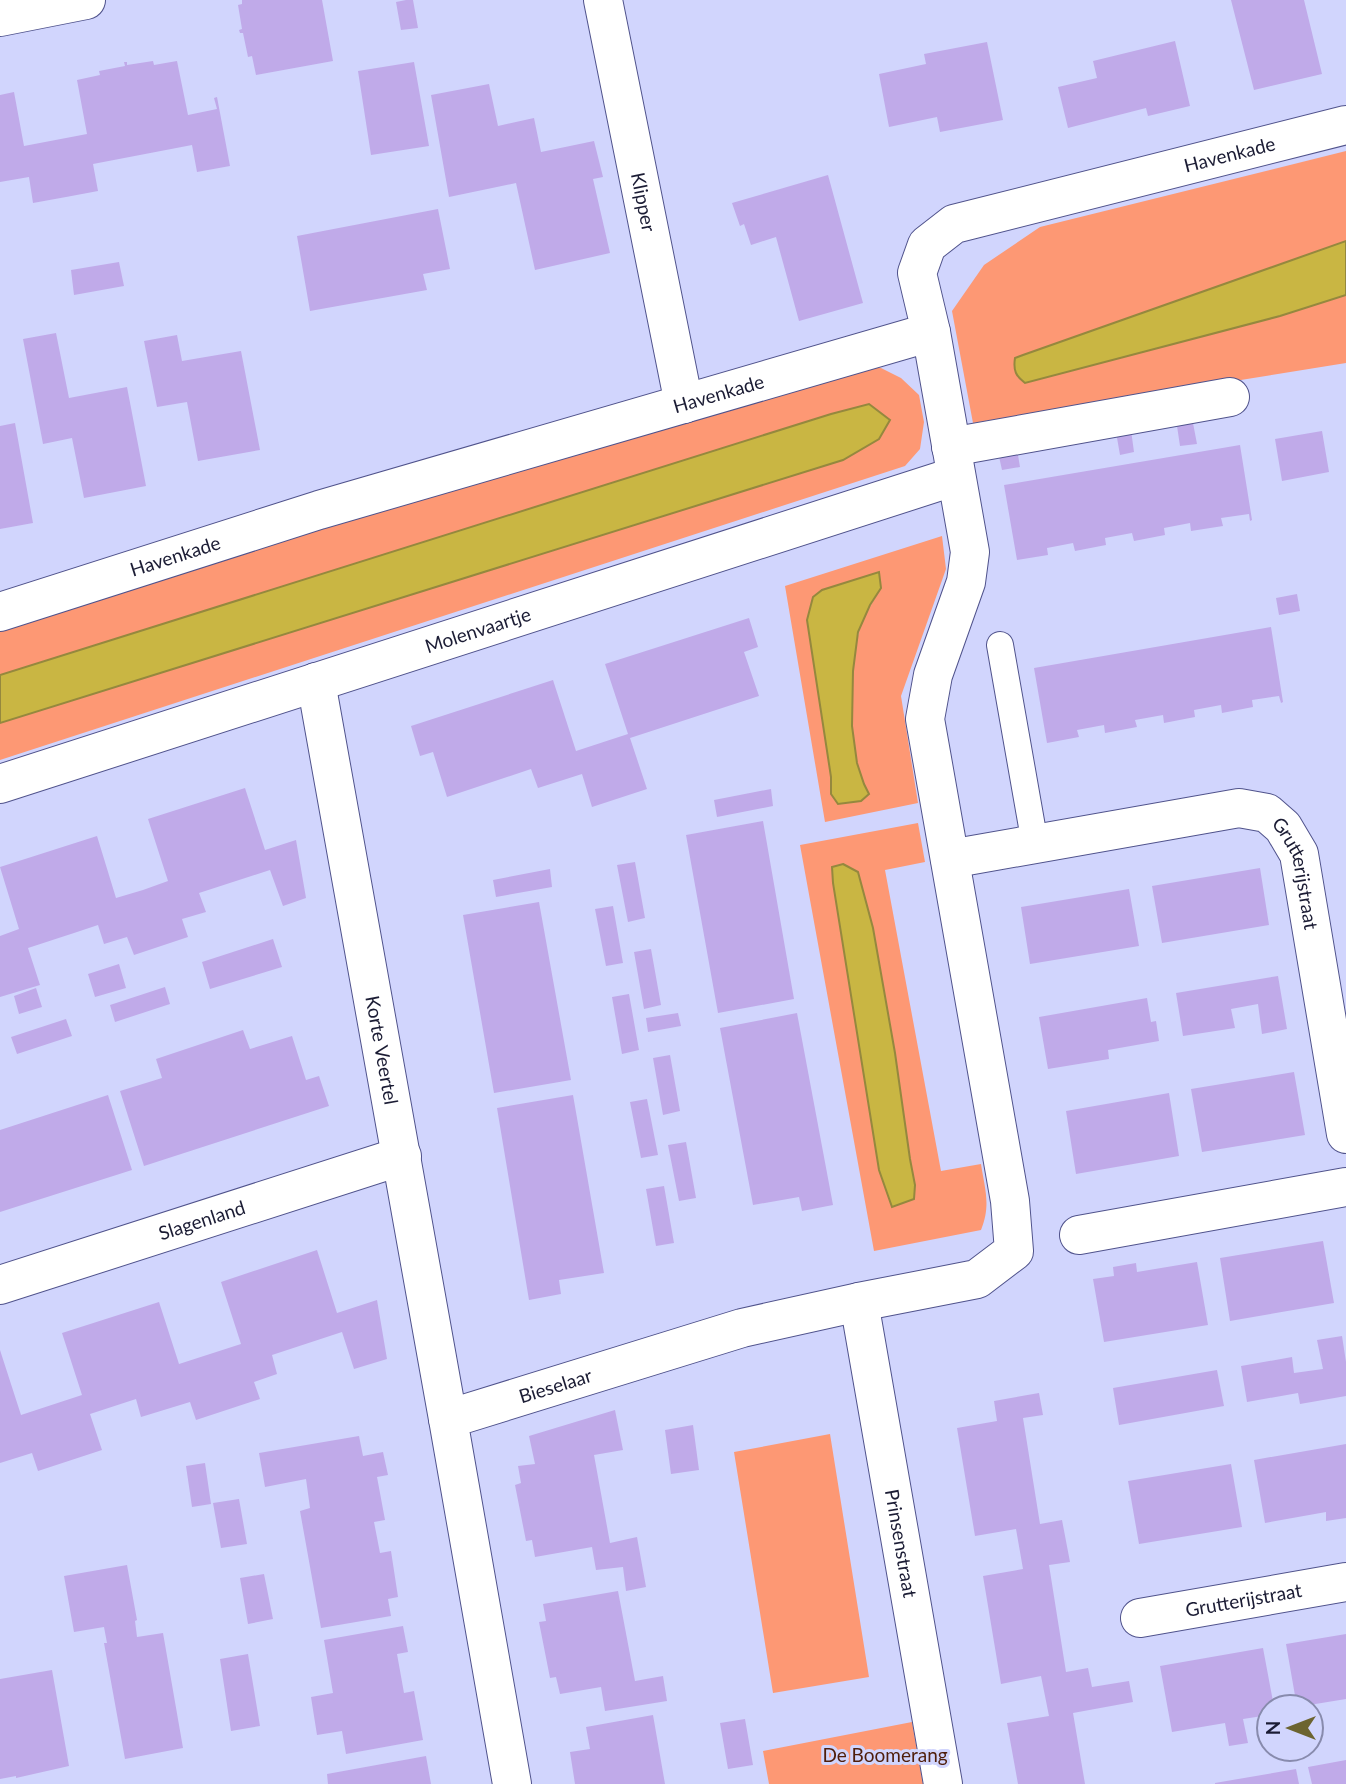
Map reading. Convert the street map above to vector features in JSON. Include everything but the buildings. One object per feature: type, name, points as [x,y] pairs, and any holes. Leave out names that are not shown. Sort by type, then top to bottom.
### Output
[{"type":"street","points":[[0,16],[86,0]]},
{"type":"street","name":"Klipper","points":[[603,0],[684,404]]},
{"type":"street","name":"Havenkade","points":[[0,612],[306,514],[931,332],[917,273],[927,245],[954,224],[1346,125]]},
{"type":"street","points":[[931,332],[970,552],[966,582],[933,675],[925,719],[950,859]]},
{"type":"street","points":[[953,461],[1230,397]]},
{"type":"street","name":"Molenvaartje","points":[[0,784],[316,682],[953,461]]},
{"type":"street","name":"Korte Veertel","points":[[316,682],[448,1419]]},
{"type":"street","name":"Grutterijstraat","points":[[950,859],[1239,808],[1267,813],[1283,827],[1299,854],[1346,1134]]},
{"type":"street","name":"Bieselaar","points":[[448,1419],[742,1328],[977,1279],[1014,1251],[1010,1202],[950,859]]},
{"type":"street","name":"Slagenland","points":[[0,1285],[402,1156]]},
{"type":"street","points":[[1079,1235],[1346,1187]]},
{"type":"street","name":"Prinsenstraat","points":[[859,1302],[943,1784]]},
{"type":"street","points":[[448,1419],[512,1784]]},
{"type":"street","name":"Grutterijstraat","points":[[1140,1618],[1346,1582]]},
{"type":"lane","points":[[1000,645],[1035,844]]},
{"type":"green space","points":[[1346,151],[1346,363],[973,423],[952,311],[984,265],[1040,227]]},
{"type":"green space","points":[[866,368],[881,368],[901,378],[919,395],[924,422],[920,449],[905,466],[0,760],[0,723],[843,460],[831,414],[0,675],[0,629],[533,463]]},
{"type":"green space","points":[[942,536],[946,569],[901,696],[918,803],[825,822],[785,586]],"holes":[[[879,572],[881,588],[861,626],[852,679],[854,751],[859,772],[869,794],[831,794],[822,590]]]},
{"type":"green space","points":[[918,823],[925,862],[885,870],[941,1171],[981,1164],[986,1205],[981,1230],[874,1251],[800,845]],"holes":[[[843,864],[858,872],[873,928],[915,1185],[914,1199],[893,1207],[879,1170],[832,868]]]},
{"type":"green space","points":[[830,1434],[869,1677],[773,1693],[734,1452]]},
{"type":"green space","name":"De Boomerang","points":[[912,1722],[923,1784],[769,1784],[763,1751]]},
{"type":"shaded area","points":[[1346,241],[1346,295],[1280,316],[1025,383],[1016,373],[1015,358]]},
{"type":"shaded area","points":[[869,404],[890,420],[879,439],[843,460],[0,723],[0,675]]},
{"type":"shaded area","points":[[879,572],[881,588],[858,632],[853,671],[852,726],[857,763],[869,794],[861,801],[838,804],[831,794],[831,777],[807,620],[813,597],[822,590]]},
{"type":"shaded area","points":[[843,864],[858,872],[873,928],[915,1185],[914,1199],[892,1207],[879,1170],[833,883],[832,867]]}]
